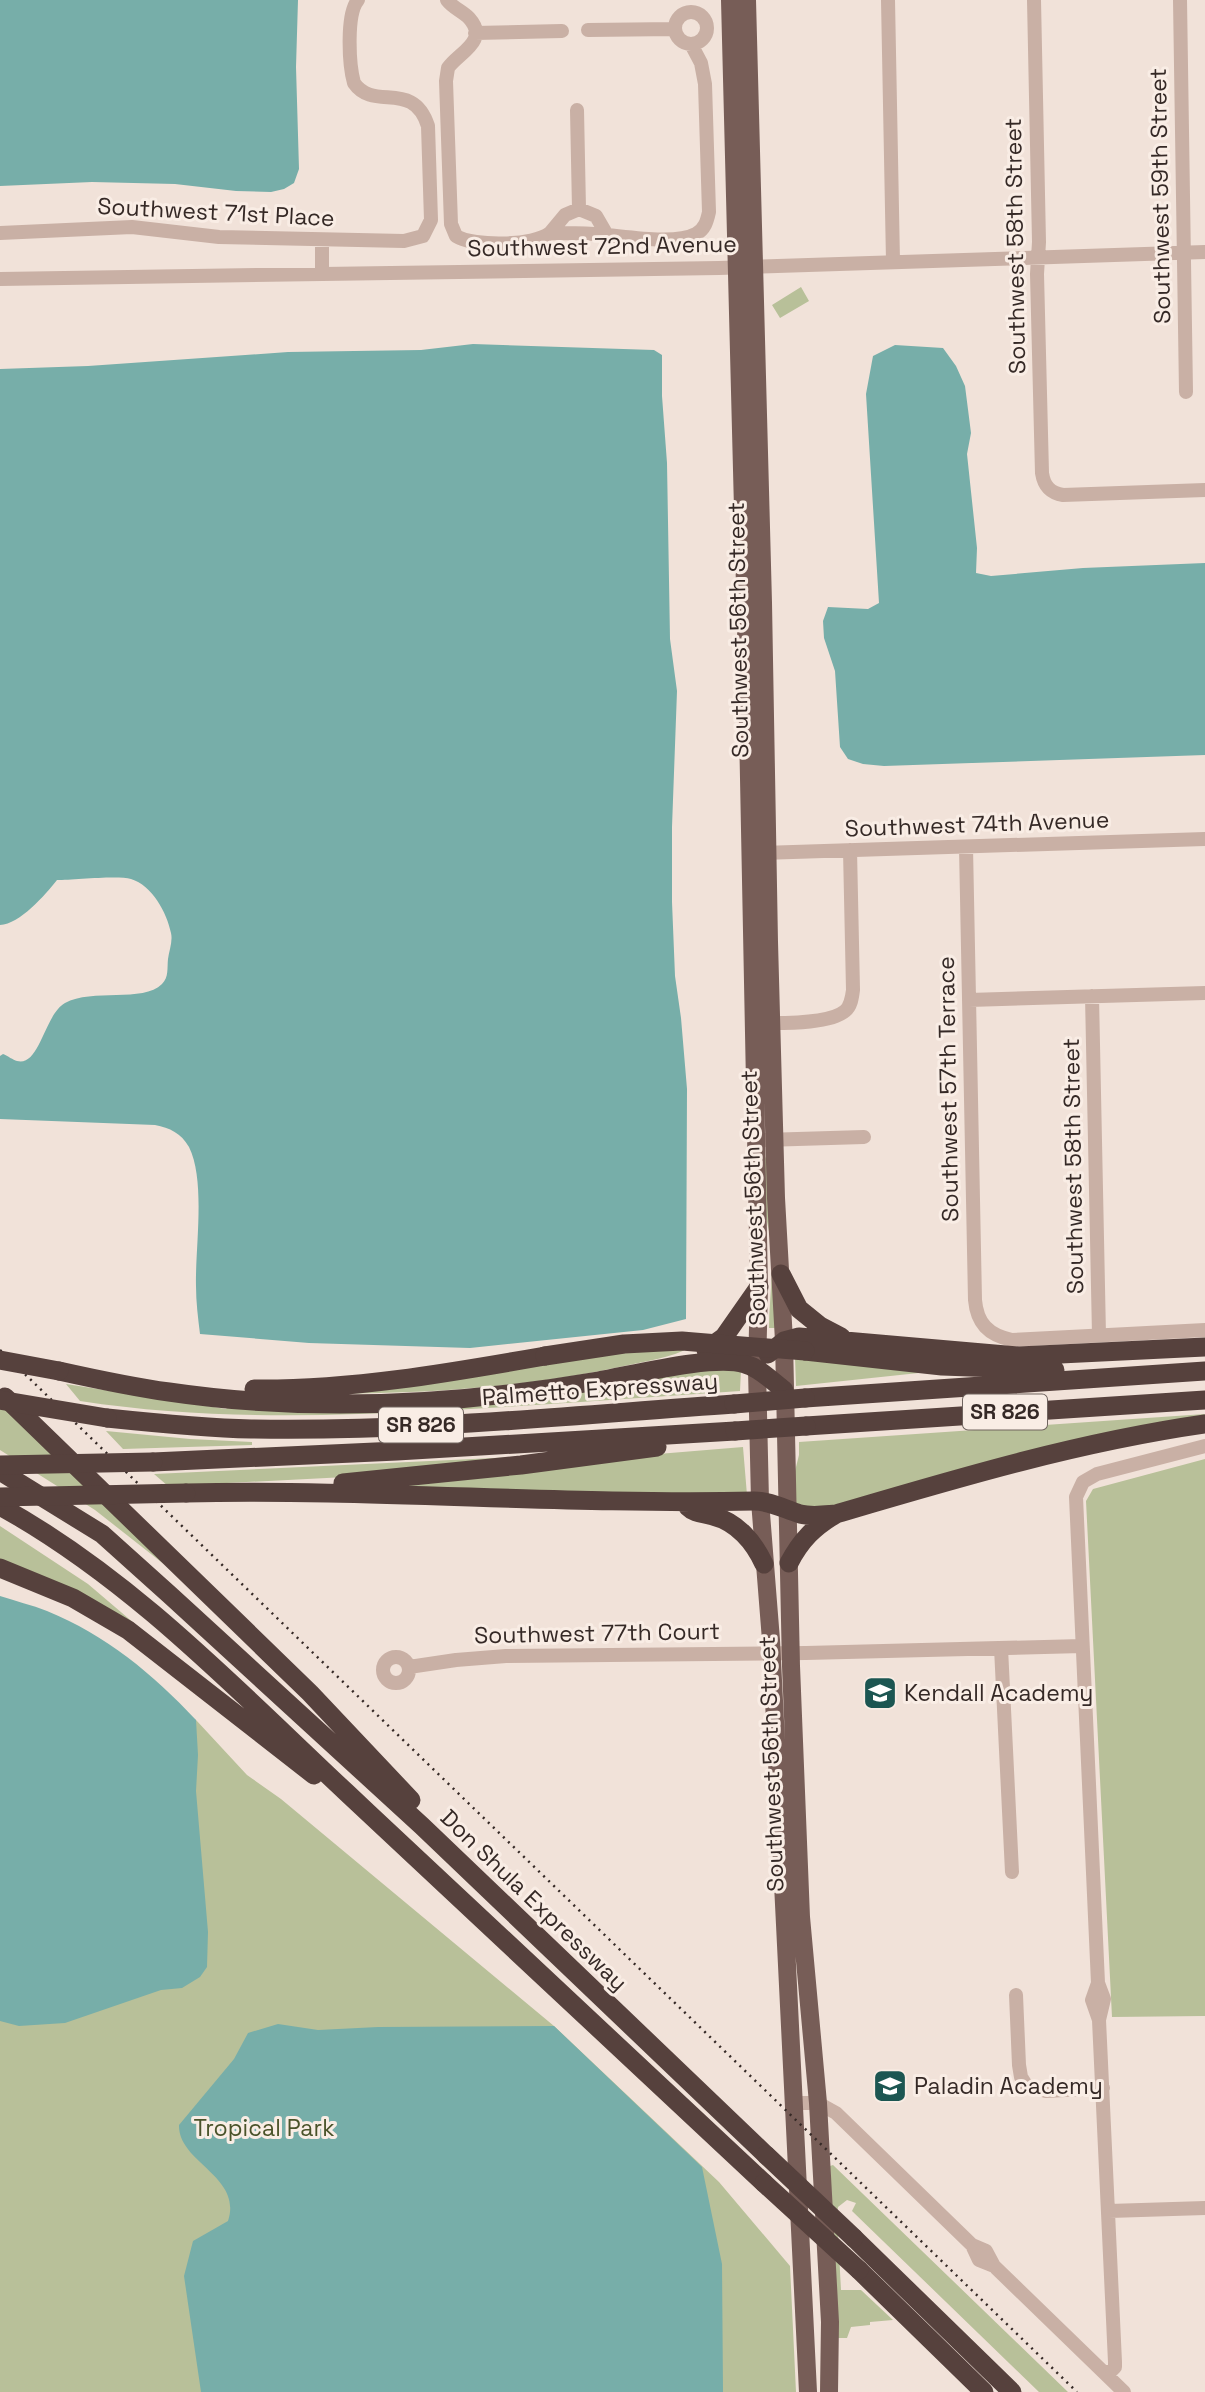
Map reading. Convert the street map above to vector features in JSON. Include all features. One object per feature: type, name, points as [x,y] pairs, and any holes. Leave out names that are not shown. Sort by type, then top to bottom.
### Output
[{"type":"highway","points":[[781,1274],[791,1297],[807,1317],[848,1341]]},
{"type":"highway","points":[[671,1368],[705,1350],[724,1336],[759,1287]]},
{"type":"highway","points":[[757,1369],[772,1348],[783,1341],[799,1337],[1019,1356],[1205,1347]]},
{"type":"highway","points":[[138,1386],[169,1384],[257,1389],[337,1387],[424,1377],[624,1344],[670,1341],[720,1343],[942,1366],[1059,1370],[1097,1378]]},
{"type":"highway","points":[[0,1360],[167,1392],[252,1401],[390,1403],[502,1395],[712,1361],[745,1364],[757,1369],[784,1390]]},
{"type":"highway","name":"Palmetto Expressway","points":[[0,1400],[107,1418],[213,1427],[304,1429],[417,1425],[1205,1371]]},
{"type":"highway","points":[[0,1392],[310,1693],[416,1805],[422,1826]]},
{"type":"highway","name":"SR 826","points":[[0,1465],[397,1451],[1205,1400]]},
{"type":"highway","points":[[0,1497],[293,1492],[489,1499],[760,1501],[809,1515],[836,1514],[1030,1458],[1091,1444],[1205,1424]]},
{"type":"highway","points":[[293,1492],[323,1485],[497,1468],[674,1445],[705,1433]]},
{"type":"highway","name":"Don Shula Expressway","points":[[0,1471],[102,1534],[422,1826],[1012,2392]]},
{"type":"highway","points":[[682,1502],[693,1512],[718,1517],[730,1523],[748,1538],[764,1564]]},
{"type":"highway","name":"Don Shula Expressway","points":[[0,1506],[90,1564],[255,1704],[343,1790],[859,2270],[984,2392]]},
{"type":"highway","points":[[789,1563],[810,1531],[836,1514]]},
{"type":"highway","points":[[0,1568],[55,1589],[119,1624],[198,1682],[308,1772],[343,1790]]},
{"type":"main road","name":"Southwest 56th Street","points":[[730,0],[739,28],[763,1023],[765,1140],[757,1369],[760,1501],[771,1652],[808,2392]]},
{"type":"main road","name":"Southwest 56th Street","points":[[739,28],[747,0]]},
{"type":"main road","name":"Southwest 56th Street","points":[[765,1140],[781,1274],[801,1917],[818,2104],[830,2322],[829,2392]]},
{"type":"street","name":"Southwest 71st Place","points":[[0,233],[140,227],[206,236],[322,240],[419,239],[427,233],[431,213],[428,127],[423,114],[413,102],[366,93],[354,83],[350,20],[352,9],[358,0]]},
{"type":"street","points":[[447,0],[468,17],[475,33],[471,47],[450,64],[447,74],[450,217],[456,236],[470,242],[540,240],[550,233],[565,215],[579,209],[596,216],[607,235]]},
{"type":"street","points":[[888,0],[893,261]]},
{"type":"street","name":"Southwest 58th Street","points":[[1034,0],[1042,473],[1045,484],[1049,489],[1063,495],[1205,490]]},
{"type":"street","name":"Southwest 59th Street","points":[[1180,0],[1186,392]]},
{"type":"street","points":[[550,233],[621,238],[682,238],[692,236],[704,228],[709,212],[704,71],[691,44],[678,38],[675,29],[682,15],[694,6],[705,19],[708,29],[702,40],[691,44]]},
{"type":"street","points":[[708,29],[739,28]]},
{"type":"street","points":[[587,30],[675,29]]},
{"type":"street","points":[[475,33],[562,32]]},
{"type":"street","points":[[577,110],[579,209]]},
{"type":"street","points":[[322,240],[322,274]]},
{"type":"street","name":"Southwest 72nd Avenue","points":[[0,279],[745,267],[1205,251]]},
{"type":"street","name":"Southwest 74th Avenue","points":[[759,853],[1205,839]]},
{"type":"street","name":"Southwest 57th Terrace","points":[[966,847],[975,1300],[978,1317],[984,1327],[997,1336],[1012,1340],[1099,1335]]},
{"type":"street","points":[[763,1023],[817,1020],[836,1016],[846,1010],[852,999],[850,850]]},
{"type":"street","points":[[969,1000],[1205,993]]},
{"type":"street","name":"Southwest 58th Street","points":[[1092,996],[1099,1335]]},
{"type":"street","points":[[765,1140],[864,1137]]},
{"type":"street","points":[[1099,1335],[1205,1330]]},
{"type":"street","points":[[1107,2375],[1115,2367],[1115,2361],[1100,2020],[1092,2004],[1098,1983],[1077,1491],[1083,1482],[1103,1472],[1205,1446]]},
{"type":"street","name":"Southwest 77th Court","points":[[409,1667],[485,1657],[1082,1646]]},
{"type":"street","points":[[1001,1648],[1012,1872]]},
{"type":"street","points":[[1016,1995],[1019,2065],[1021,2077],[1027,2085],[1046,2091],[1103,2088]]},
{"type":"street","points":[[794,2103],[818,2104],[839,2115],[972,2245],[979,2259],[994,2266],[1124,2392]]},
{"type":"street","points":[[1108,2211],[1205,2208]]},
{"type":"green space","points":[[801,287],[809,301],[780,318],[772,305]]},
{"type":"green space","points":[[768,1153],[778,1328],[769,1328],[772,1255],[761,1186],[763,1163]]},
{"type":"green space","points":[[691,1347],[658,1359],[517,1384],[336,1394],[578,1357]]},
{"type":"green space","points":[[795,1357],[928,1372],[796,1386]]},
{"type":"green space","points":[[707,1368],[741,1370],[740,1391],[431,1411],[256,1415],[168,1411],[80,1401],[66,1384],[226,1409],[230,1405],[298,1410]]},
{"type":"green space","points":[[0,1400],[165,1565],[95,1510],[0,1450]]},
{"type":"green space","points":[[1205,1414],[1205,1420],[840,1504],[819,1508],[796,1505],[793,1479],[799,1442]]},
{"type":"green space","points":[[106,1431],[252,1442],[252,1445],[123,1449]]},
{"type":"green space","points":[[743,1447],[747,1495],[399,1489],[400,1484],[646,1455]]},
{"type":"green space","points":[[514,1457],[346,1477],[168,1486],[154,1474]]},
{"type":"green space","points":[[1205,1459],[1205,2016],[1112,2017],[1086,1501],[1093,1489]]},
{"type":"green space","points":[[0,1526],[88,1584],[142,1630],[0,1563]]},
{"type":"green space","name":"Tropical Park","points":[[0,1598],[196,1720],[247,1775],[281,1799],[554,2026],[719,2182],[790,2266],[796,2392],[0,2392]]},
{"type":"green space","points":[[833,2165],[1068,2392],[1039,2392],[852,2211],[856,2203],[847,2200],[838,2207],[837,2215],[841,2290],[861,2290],[893,2320],[851,2327],[847,2338],[838,2338],[830,2166]]},
{"type":"water","points":[[0,0],[298,0],[296,67],[299,169],[294,183],[271,192],[175,184],[92,182],[0,186]]},
{"type":"water","points":[[473,344],[654,350],[662,355],[670,639],[677,691],[672,902],[675,976],[687,1089],[686,1319],[643,1330],[470,1348],[309,1343],[200,1334],[196,1292],[197,1178],[189,1147],[182,1138],[155,1125],[0,1119],[0,1056],[3,1054],[17,1061],[25,1061],[37,1048],[52,1018],[65,1003],[89,996],[143,993],[162,984],[167,975],[172,939],[166,917],[152,893],[139,882],[125,878],[57,880],[24,914],[16,920],[0,925],[0,369],[88,366],[288,352],[421,350]]},
{"type":"water","points":[[895,345],[943,348],[956,366],[965,386],[971,433],[967,454],[977,548],[976,573],[991,576],[1083,568],[1205,563],[1205,755],[884,766],[848,759],[840,747],[835,671],[824,638],[823,621],[828,607],[868,609],[879,603],[866,394],[873,356]]},
{"type":"water","points":[[0,1596],[47,1611],[109,1644],[146,1672],[196,1720],[196,1791],[208,1932],[207,1967],[200,1977],[182,1988],[161,1990],[65,2023],[19,2026],[0,2021]]},
{"type":"water","points":[[278,2024],[318,2030],[554,2026],[702,2167],[722,2264],[723,2392],[201,2392],[184,2276],[193,2241],[228,2221],[230,2206],[227,2192],[219,2181],[188,2150],[181,2138],[179,2125],[234,2059],[248,2033]]},
{"type":"railway","points":[[0,1350],[1077,2392]]},
{"type":"place","name":"Kendall Academy","points":[[880,1693]]},
{"type":"place","name":"Paladin Academy","points":[[890,2086]]}]
